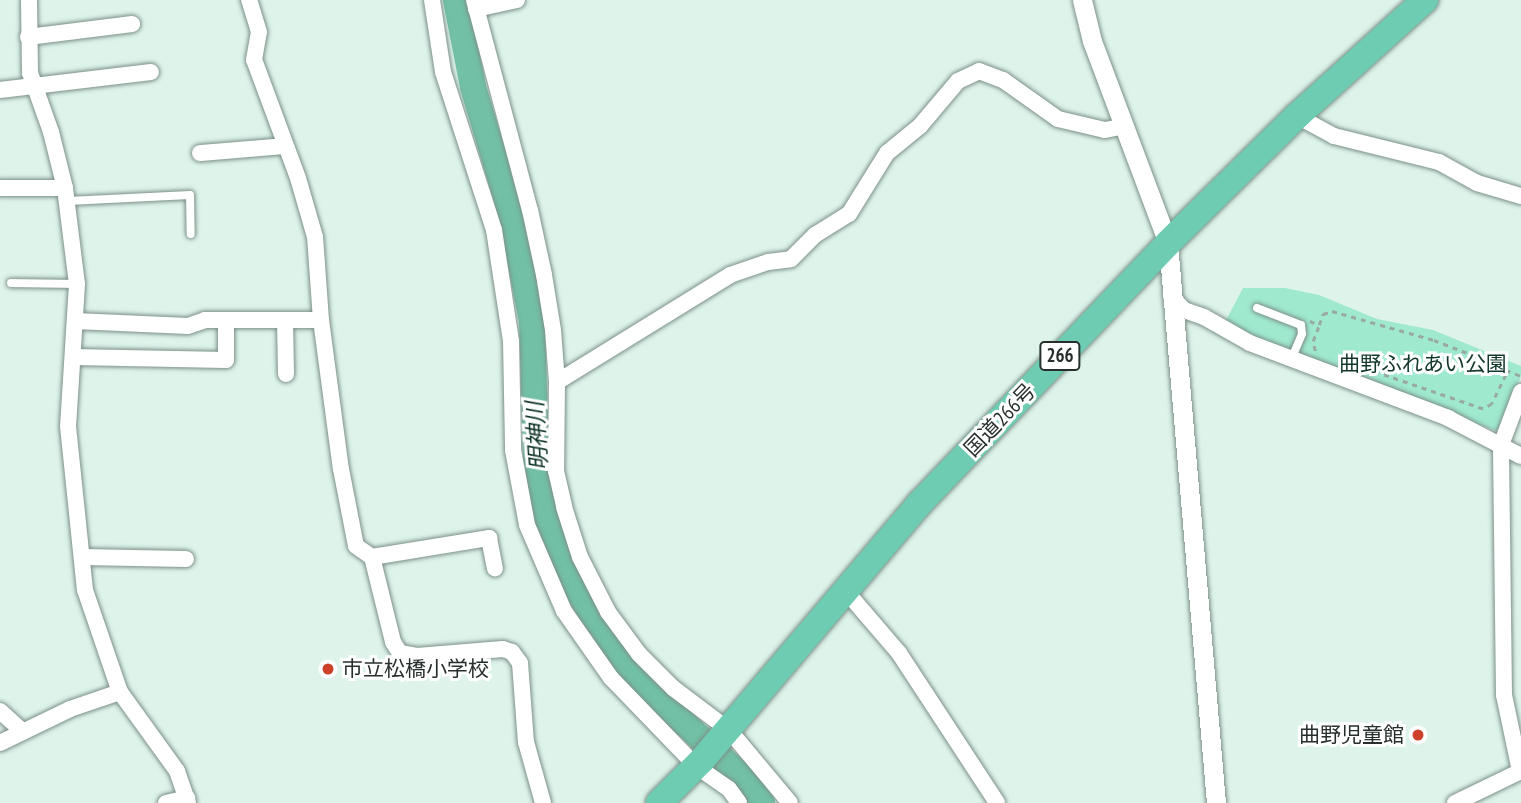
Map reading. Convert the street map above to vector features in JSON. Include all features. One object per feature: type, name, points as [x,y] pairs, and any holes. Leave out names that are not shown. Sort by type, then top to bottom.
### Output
[{"type":"highway","name":"国道266号","points":[[659,803],[725,734],[919,504],[1168,243],[1297,116],[1425,0]]},
{"type":"street","points":[[29,0],[28,37],[34,87],[51,132],[67,194],[77,284],[68,426],[85,590],[120,692],[177,771],[187,800],[166,803]]},
{"type":"street","points":[[249,0],[259,32],[254,60],[298,178],[315,237],[321,320],[356,546],[372,557],[393,642],[400,653],[417,656],[503,649],[512,652],[520,663],[526,742],[543,803]]},
{"type":"street","points":[[432,0],[443,72],[494,230],[511,341],[513,450],[527,525],[564,611],[611,678],[729,789],[739,803]]},
{"type":"street","points":[[517,0],[475,5],[530,210],[553,330],[557,382],[556,471],[564,508],[580,557],[608,612],[639,654],[725,734],[790,803]]},
{"type":"street","points":[[1082,0],[1092,41],[1126,125],[1168,243],[1216,803]]},
{"type":"street","points":[[28,37],[131,24]]},
{"type":"street","points":[[557,382],[730,275],[768,262],[790,259],[815,235],[849,214],[887,153],[920,126],[958,81],[979,71],[1003,80],[1058,119],[1105,130],[1126,125]]},
{"type":"street","points":[[0,90],[151,72]]},
{"type":"street","points":[[1297,116],[1334,136],[1439,162],[1477,183],[1521,196]]},
{"type":"street","points":[[200,153],[285,146]]},
{"type":"street","points":[[0,188],[67,194]]},
{"type":"street","points":[[1171,296],[1184,310],[1204,317],[1229,333],[1359,387],[1448,418],[1521,456]]},
{"type":"street","points":[[75,321],[188,326],[205,320],[321,320]]},
{"type":"street","points":[[73,357],[226,360],[226,320]]},
{"type":"street","points":[[285,320],[285,374]]},
{"type":"street","points":[[1455,803],[1520,771],[1504,695],[1501,446],[1521,392]]},
{"type":"street","points":[[372,557],[489,538],[495,568]]},
{"type":"street","points":[[82,557],[186,559]]},
{"type":"street","points":[[845,590],[899,653],[997,803]]},
{"type":"street","points":[[0,743],[22,731],[120,692]]},
{"type":"street","points":[[0,711],[22,731]]},
{"type":"lane","points":[[67,194],[190,195],[191,234]]},
{"type":"lane","points":[[11,283],[77,284]]},
{"type":"lane","points":[[1257,308],[1301,325],[1302,334],[1292,357]]},
{"type":"path","points":[[1315,351],[1313,341],[1323,314],[1332,311],[1434,340],[1521,376]]},
{"type":"path","points":[[1301,325],[1310,321],[1319,325]]},
{"type":"path","points":[[1353,365],[1483,408],[1492,404],[1506,370]]},
{"type":"green space","name":"曲野ふれあい公園","points":[[1243,288],[1285,288],[1319,295],[1377,319],[1433,330],[1521,366],[1521,376],[1499,432],[1251,337],[1226,320]]},
{"type":"waterway","name":"明神川","points":[[456,0],[473,87],[510,210],[532,321],[536,459],[547,519],[575,587],[615,652],[651,692],[740,775],[762,803]]},
{"type":"place","name":"市立松橋小学校","points":[[328,669]]},
{"type":"place","name":"曲野児童館","points":[[1418,735]]}]
